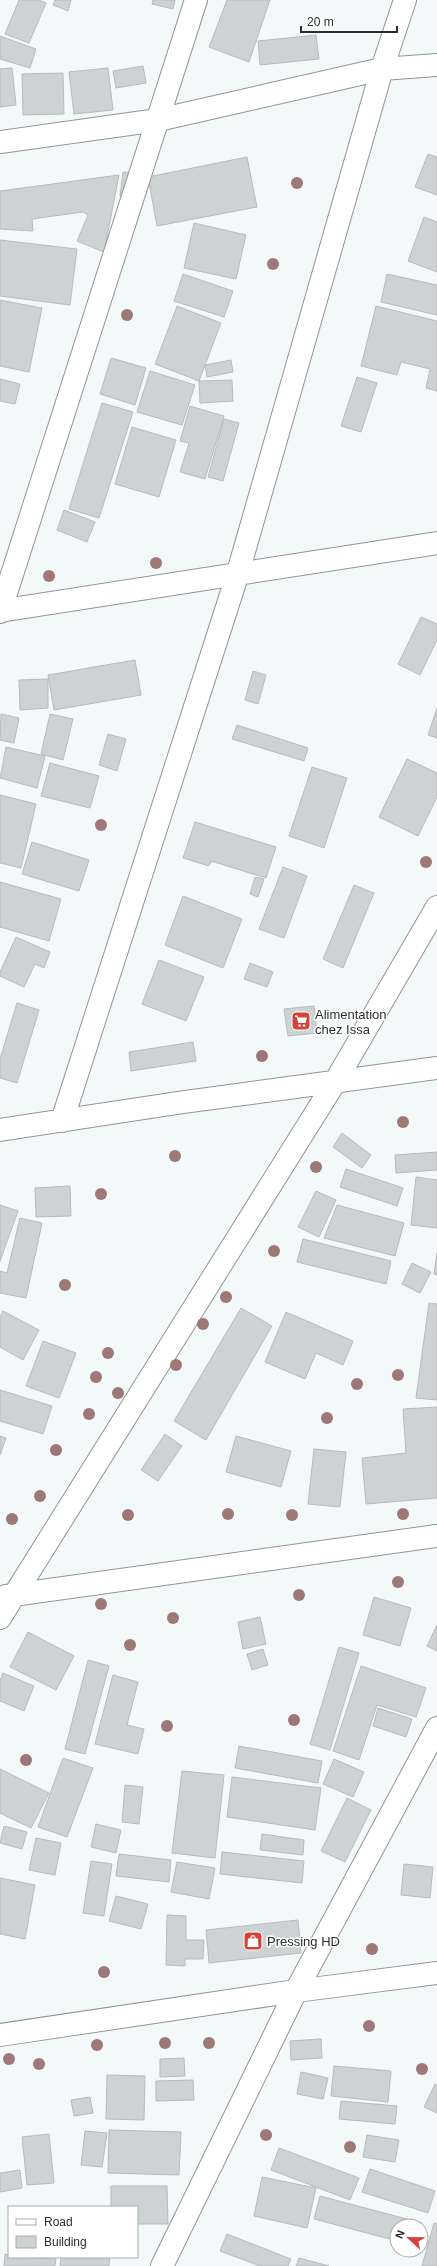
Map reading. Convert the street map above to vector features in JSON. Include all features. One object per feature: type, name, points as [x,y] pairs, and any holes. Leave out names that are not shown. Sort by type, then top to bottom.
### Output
[{"type":"street","points":[[196,0],[0,611],[237,576],[437,544]]},
{"type":"street","points":[[62,1121],[237,576],[382,69],[405,0]]},
{"type":"street","points":[[0,142],[158,120],[382,69],[437,64]]},
{"type":"street","points":[[0,1618],[8,1595],[335,1082],[437,907]]},
{"type":"street","points":[[0,1130],[437,1068]]},
{"type":"street","points":[[8,1595],[437,1536]]},
{"type":"street","points":[[162,2266],[296,1991],[437,1728]]},
{"type":"street","points":[[0,2035],[296,1991],[437,1973]]},
{"type":"building","points":[[19,0],[39,0],[46,3],[29,43],[5,34]]},
{"type":"building","points":[[55,0],[71,0],[68,11],[53,5]]},
{"type":"building","points":[[153,0],[175,0],[173,9],[152,4]]},
{"type":"building","points":[[227,0],[270,0],[249,62],[209,47]]},
{"type":"building","points":[[316,35],[319,59],[260,65],[258,41]]},
{"type":"building","points":[[0,36],[36,49],[30,68],[0,59]]},
{"type":"building","points":[[143,66],[146,83],[116,88],[113,71]]},
{"type":"building","points":[[12,68],[16,105],[0,107],[0,69]]},
{"type":"building","points":[[108,68],[113,110],[74,114],[69,72]]},
{"type":"building","points":[[63,73],[64,114],[23,115],[22,74]]},
{"type":"building","points":[[428,154],[437,157],[437,195],[415,187]]},
{"type":"building","points":[[247,157],[257,207],[157,226],[148,177]]},
{"type":"building","points":[[123,172],[134,173],[131,198],[120,196]]},
{"type":"building","points":[[119,175],[104,252],[77,241],[88,215],[83,212],[32,219],[33,231],[0,229],[0,191]]},
{"type":"building","points":[[424,217],[437,222],[437,272],[408,261]]},
{"type":"building","points":[[194,223],[246,235],[236,279],[184,268]]},
{"type":"building","points":[[0,240],[77,249],[70,305],[0,296]]},
{"type":"building","points":[[183,274],[233,291],[224,317],[174,301]]},
{"type":"building","points":[[387,274],[437,285],[437,315],[381,302]]},
{"type":"building","points":[[0,300],[42,308],[29,372],[0,366]]},
{"type":"building","points":[[177,306],[221,323],[199,381],[155,364]]},
{"type":"building","points":[[376,306],[437,321],[437,391],[426,388],[430,369],[401,362],[397,375],[361,366]]},
{"type":"building","points":[[111,358],[146,368],[135,405],[100,394]]},
{"type":"building","points":[[231,360],[233,372],[207,377],[205,365]]},
{"type":"building","points":[[150,371],[195,385],[182,425],[137,412]]},
{"type":"building","points":[[357,377],[377,383],[361,432],[341,426]]},
{"type":"building","points":[[0,379],[20,384],[15,404],[0,401]]},
{"type":"building","points":[[232,380],[233,401],[200,403],[199,381]]},
{"type":"building","points":[[102,403],[133,412],[99,518],[69,509]]},
{"type":"building","points":[[190,406],[224,416],[205,479],[180,472],[189,443],[180,441]]},
{"type":"building","points":[[224,419],[239,423],[223,481],[208,477]]},
{"type":"building","points":[[132,427],[176,440],[159,497],[115,484]]},
{"type":"building","points":[[64,510],[95,522],[87,542],[57,530]]},
{"type":"building","points":[[421,617],[437,624],[437,640],[420,675],[398,664]]},
{"type":"building","points":[[135,660],[141,695],[54,710],[48,675]]},
{"type":"building","points":[[253,671],[266,675],[258,704],[245,700]]},
{"type":"building","points":[[48,679],[48,708],[20,710],[19,680]]},
{"type":"building","points":[[437,708],[437,738],[428,735]]},
{"type":"building","points":[[1,714],[19,718],[14,743],[0,740]]},
{"type":"building","points":[[50,714],[73,719],[63,760],[41,754]]},
{"type":"building","points":[[237,725],[308,748],[304,761],[232,739]]},
{"type":"building","points":[[108,734],[126,739],[117,771],[99,765]]},
{"type":"building","points":[[6,747],[45,756],[37,788],[0,778]]},
{"type":"building","points":[[407,759],[437,773],[437,797],[418,836],[379,817]]},
{"type":"building","points":[[50,763],[99,776],[90,808],[41,796]]},
{"type":"building","points":[[312,767],[347,778],[324,848],[289,836]]},
{"type":"building","points":[[0,795],[36,804],[21,868],[0,863]]},
{"type":"building","points":[[195,822],[276,847],[266,878],[211,861],[209,866],[183,858]]},
{"type":"building","points":[[32,842],[89,860],[79,891],[22,874]]},
{"type":"building","points":[[283,867],[307,876],[284,938],[259,929]]},
{"type":"building","points":[[255,877],[264,879],[258,897],[250,894]]},
{"type":"building","points":[[0,882],[61,899],[49,941],[0,927]]},
{"type":"building","points":[[354,885],[374,893],[343,968],[323,959]]},
{"type":"building","points":[[183,896],[242,919],[223,968],[165,945]]},
{"type":"building","points":[[16,937],[50,952],[44,968],[35,964],[24,987],[0,976],[0,972]]},
{"type":"building","points":[[159,960],[204,977],[186,1021],[142,1004]]},
{"type":"building","points":[[250,963],[273,972],[267,987],[244,979]]},
{"type":"building","points":[[17,1003],[39,1010],[17,1083],[0,1078],[0,1059]]},
{"type":"building","name":"Alimentation chez Issa","points":[[314,1006],[317,1033],[288,1036],[284,1009]]},
{"type":"building","points":[[193,1042],[196,1061],[131,1071],[129,1052]]},
{"type":"building","points":[[342,1133],[371,1155],[362,1168],[333,1147]]},
{"type":"building","points":[[437,1152],[437,1170],[396,1173],[395,1155]]},
{"type":"building","points":[[346,1169],[403,1188],[397,1206],[340,1187]]},
{"type":"building","points":[[416,1177],[437,1180],[437,1228],[411,1225]]},
{"type":"building","points":[[70,1186],[71,1216],[36,1217],[35,1188]]},
{"type":"building","points":[[316,1191],[336,1200],[319,1237],[298,1227]]},
{"type":"building","points":[[0,1205],[18,1211],[0,1261]]},
{"type":"building","points":[[337,1205],[404,1223],[395,1256],[324,1238]]},
{"type":"building","points":[[20,1218],[42,1223],[26,1298],[0,1293],[0,1271],[7,1273]]},
{"type":"building","points":[[303,1239],[391,1261],[386,1284],[297,1262]]},
{"type":"building","points":[[437,1253],[437,1275],[434,1274]]},
{"type":"building","points":[[412,1263],[431,1272],[420,1293],[402,1284]]},
{"type":"building","points":[[429,1303],[437,1304],[437,1400],[416,1398]]},
{"type":"building","points":[[241,1308],[272,1326],[206,1440],[174,1421]]},
{"type":"building","points":[[3,1311],[39,1330],[23,1360],[0,1347],[0,1317]]},
{"type":"building","points":[[286,1312],[353,1341],[343,1365],[316,1353],[305,1379],[265,1362]]},
{"type":"building","points":[[43,1341],[76,1353],[59,1398],[26,1386]]},
{"type":"building","points":[[0,1390],[52,1406],[43,1434],[0,1421]]},
{"type":"building","points":[[437,1407],[437,1498],[366,1504],[362,1458],[406,1453],[403,1409]]},
{"type":"building","points":[[165,1434],[182,1446],[158,1481],[141,1470]]},
{"type":"building","points":[[0,1436],[6,1438],[0,1455]]},
{"type":"building","points":[[236,1436],[291,1451],[281,1487],[226,1472]]},
{"type":"building","points":[[314,1449],[346,1452],[340,1507],[308,1504]]},
{"type":"building","points":[[374,1597],[411,1608],[400,1646],[363,1635]]},
{"type":"building","points":[[260,1617],[266,1644],[243,1649],[238,1622]]},
{"type":"building","points":[[437,1625],[437,1651],[427,1646]]},
{"type":"building","points":[[28,1632],[74,1656],[56,1690],[10,1667]]},
{"type":"building","points":[[339,1647],[359,1653],[330,1750],[310,1744]]},
{"type":"building","points":[[263,1649],[268,1665],[252,1670],[247,1654]]},
{"type":"building","points":[[88,1660],[109,1666],[85,1754],[65,1749]]},
{"type":"building","points":[[361,1666],[426,1688],[416,1717],[377,1705],[359,1760],[333,1751]]},
{"type":"building","points":[[3,1673],[34,1686],[24,1711],[0,1701],[0,1681]]},
{"type":"building","points":[[113,1675],[138,1682],[127,1725],[144,1729],[138,1754],[95,1744]]},
{"type":"building","points":[[378,1708],[412,1719],[406,1737],[373,1726]]},
{"type":"building","points":[[239,1746],[322,1761],[318,1783],[235,1768]]},
{"type":"building","points":[[63,1758],[93,1768],[67,1837],[38,1827]]},
{"type":"building","points":[[334,1759],[364,1772],[353,1797],[323,1784]]},
{"type":"building","points":[[0,1769],[49,1793],[31,1828],[0,1813]]},
{"type":"building","points":[[182,1771],[224,1775],[215,1858],[172,1853]]},
{"type":"building","points":[[232,1777],[321,1788],[315,1830],[227,1817]]},
{"type":"building","points":[[125,1785],[143,1787],[139,1824],[122,1822]]},
{"type":"building","points":[[347,1798],[371,1810],[345,1862],[321,1851]]},
{"type":"building","points":[[96,1824],[121,1830],[116,1853],[91,1847]]},
{"type":"building","points":[[4,1826],[27,1832],[22,1849],[0,1843]]},
{"type":"building","points":[[262,1834],[304,1840],[303,1855],[260,1850]]},
{"type":"building","points":[[36,1838],[61,1843],[55,1875],[29,1870]]},
{"type":"building","points":[[222,1852],[304,1861],[302,1883],[220,1874]]},
{"type":"building","points":[[119,1854],[171,1860],[169,1882],[116,1876]]},
{"type":"building","points":[[91,1861],[112,1864],[104,1916],[83,1913]]},
{"type":"building","points":[[177,1862],[215,1868],[209,1899],[171,1892]]},
{"type":"building","points":[[404,1864],[433,1867],[430,1898],[401,1895]]},
{"type":"building","points":[[0,1878],[35,1885],[25,1939],[0,1934]]},
{"type":"building","points":[[116,1896],[148,1904],[141,1929],[109,1921]]},
{"type":"building","points":[[167,1915],[186,1916],[186,1940],[204,1940],[203,1959],[185,1959],[185,1966],[166,1965]]},
{"type":"building","name":"Pressing HD","points":[[298,1920],[301,1953],[209,1963],[206,1930]]},
{"type":"building","points":[[321,2039],[322,2058],[291,2060],[290,2041]]},
{"type":"building","points":[[184,2058],[185,2076],[160,2077],[160,2059]]},
{"type":"building","points":[[334,2066],[391,2071],[388,2102],[331,2096]]},
{"type":"building","points":[[301,2072],[328,2078],[323,2099],[297,2094]]},
{"type":"building","points":[[107,2075],[145,2076],[144,2120],[106,2119]]},
{"type":"building","points":[[193,2080],[194,2100],[156,2101],[156,2081]]},
{"type":"building","points":[[435,2084],[437,2085],[437,2113],[424,2107]]},
{"type":"building","points":[[90,2097],[93,2113],[74,2116],[71,2100]]},
{"type":"building","points":[[341,2101],[397,2106],[395,2124],[339,2119]]},
{"type":"building","points":[[109,2130],[181,2132],[179,2175],[108,2173]]},
{"type":"building","points":[[85,2131],[107,2133],[102,2167],[81,2165]]},
{"type":"building","points":[[49,2134],[54,2183],[27,2185],[22,2137]]},
{"type":"building","points":[[367,2135],[399,2140],[395,2162],[363,2157]]},
{"type":"building","points":[[279,2148],[359,2178],[350,2200],[271,2170]]},
{"type":"building","points":[[370,2169],[435,2191],[428,2213],[362,2192]]},
{"type":"building","points":[[20,2170],[22,2188],[0,2192],[0,2173]]},
{"type":"building","points":[[262,2177],[316,2188],[307,2228],[254,2216]]},
{"type":"building","points":[[111,2186],[167,2186],[168,2224],[138,2224],[138,2206],[111,2206]]},
{"type":"building","points":[[320,2196],[403,2218],[389,2218],[389,2239],[314,2219]]},
{"type":"building","points":[[434,2223],[437,2224],[437,2266],[422,2266],[424,2258],[429,2258],[429,2241]]},
{"type":"building","points":[[227,2234],[291,2259],[288,2266],[260,2266],[220,2251]]},
{"type":"building","points":[[5,2254],[8,2255],[8,2258],[56,2259],[55,2266],[4,2266]]},
{"type":"building","points":[[61,2258],[110,2258],[109,2266],[60,2266]]},
{"type":"building","points":[[299,2258],[329,2266],[296,2266]]},
{"type":"place","name":"Alimentation chez Issa","points":[[301,1021]]},
{"type":"place","name":"Pressing HD","points":[[253,1941]]}]
